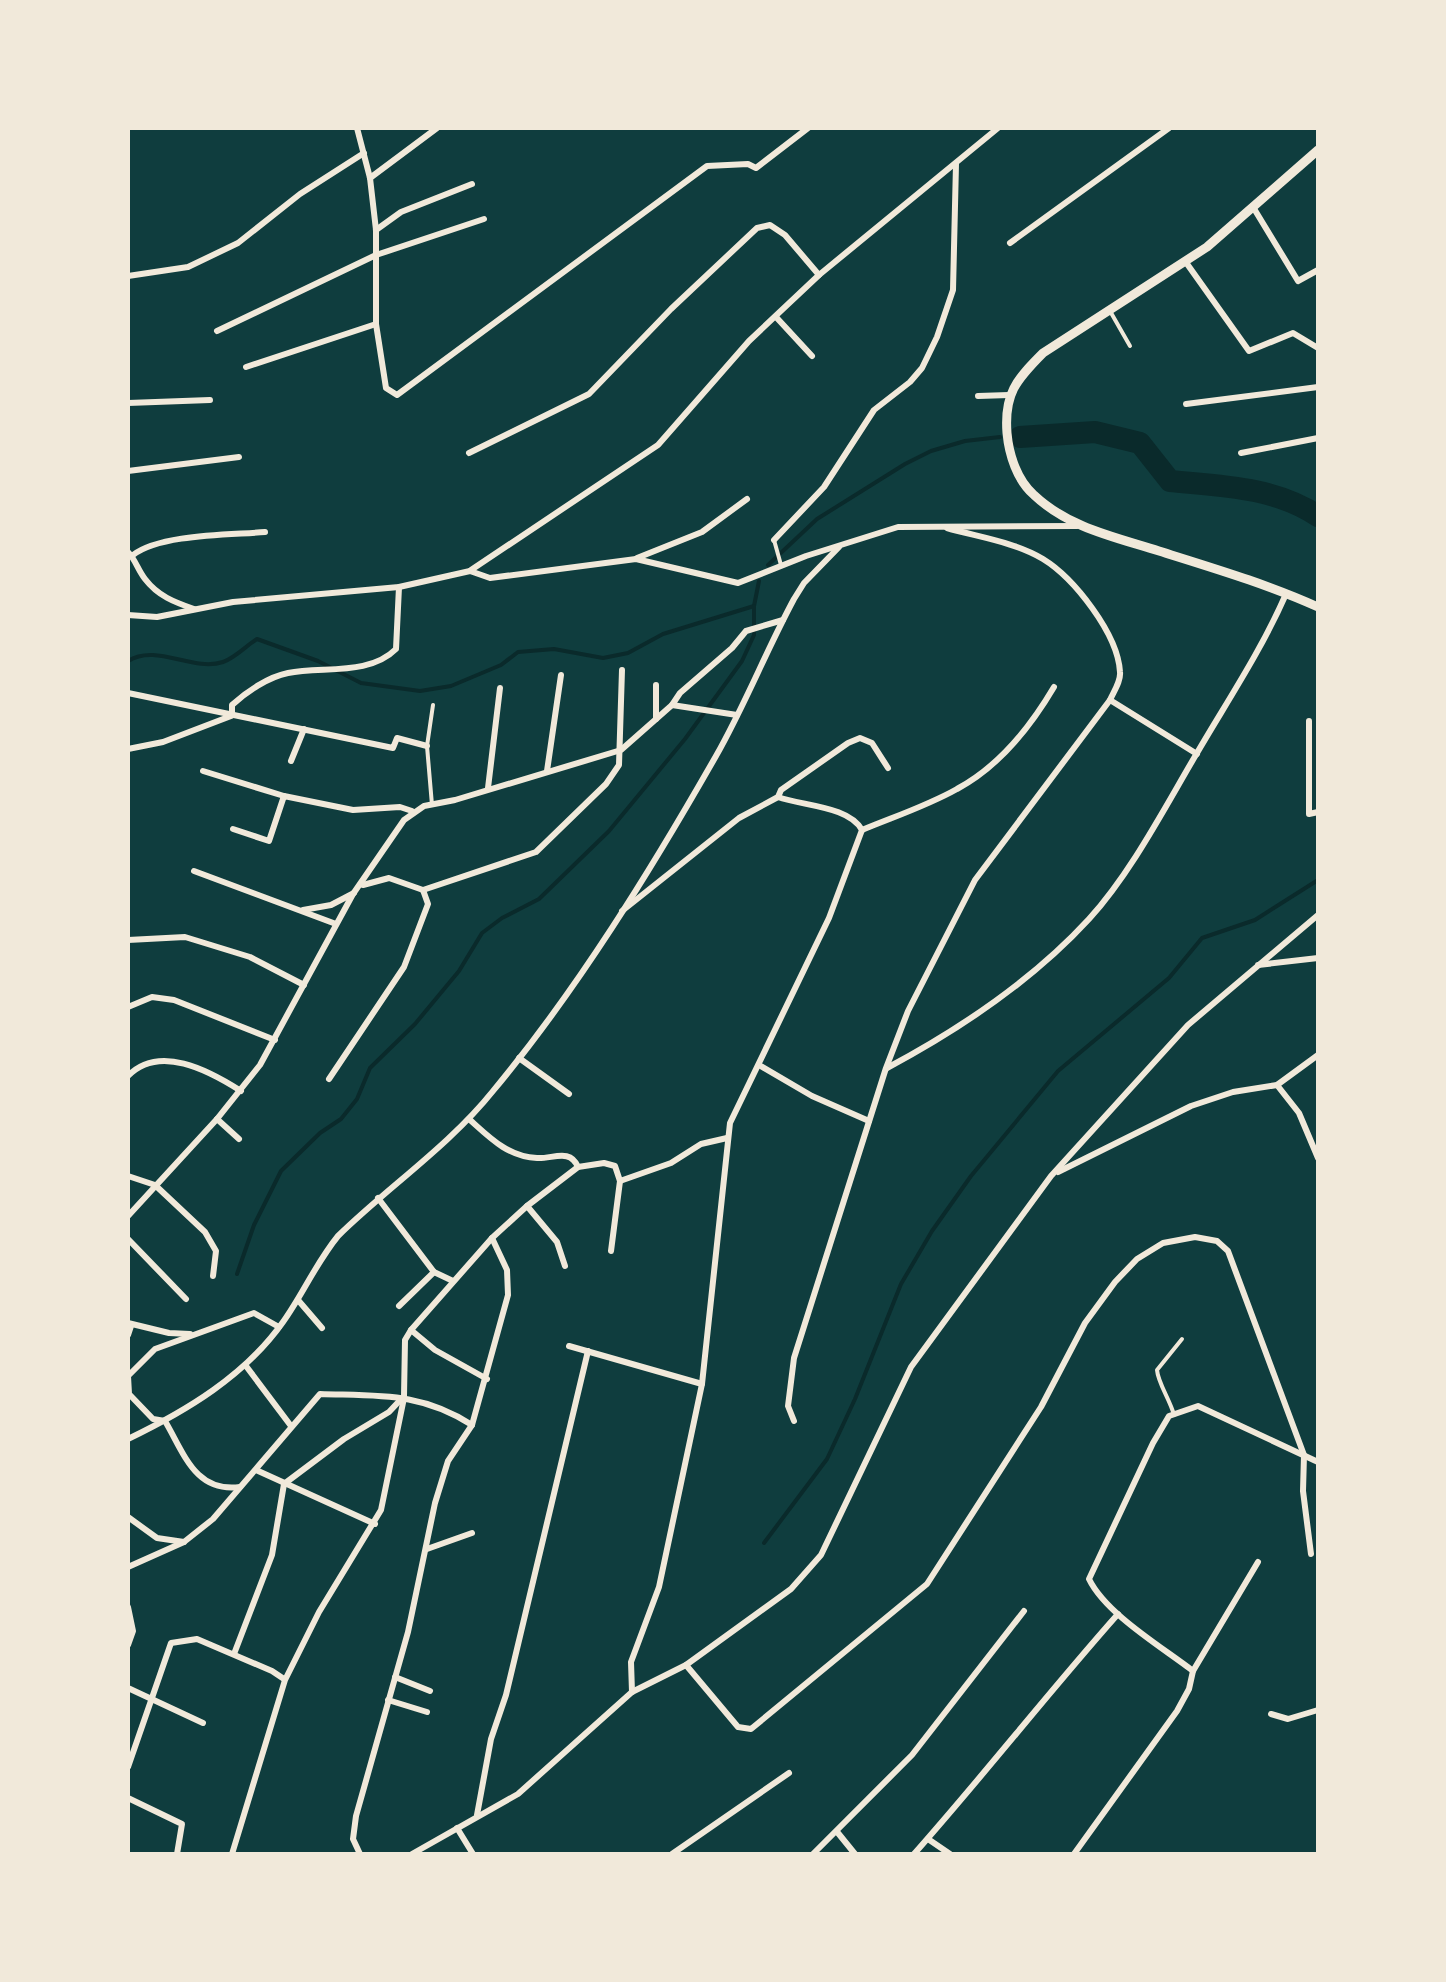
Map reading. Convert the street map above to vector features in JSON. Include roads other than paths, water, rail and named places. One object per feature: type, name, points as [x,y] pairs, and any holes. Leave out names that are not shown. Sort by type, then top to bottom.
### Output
[{"type":"main road","points":[[1318,150],[1208,247],[1042,354],[1022,374],[1009,395],[1008,434],[1016,469],[1031,493],[1078,526],[1287,593],[1318,607]]},
{"type":"street","points":[[357,128],[370,178],[376,230],[376,324],[386,388],[397,395],[707,166],[748,164],[756,168],[808,128]]},
{"type":"street","points":[[370,178],[437,128]]},
{"type":"street","points":[[128,616],[157,617],[317,592],[399,587],[470,571],[658,445],[710,383],[819,275],[998,128]]},
{"type":"street","points":[[1010,243],[1169,128]]},
{"type":"street","points":[[128,276],[188,267],[238,243],[300,194],[364,153]]},
{"type":"street","points":[[782,565],[774,540],[824,486],[874,410],[922,368],[937,337],[952,290],[956,162]]},
{"type":"street","points":[[376,230],[401,212],[472,184]]},
{"type":"street","points":[[1253,207],[1298,281],[1318,270]]},
{"type":"street","points":[[217,331],[376,256],[484,219]]},
{"type":"street","points":[[469,453],[589,394],[757,228],[770,225],[785,235],[819,275]]},
{"type":"street","points":[[1185,261],[1249,351],[1293,334],[1318,348]]},
{"type":"street","points":[[1110,311],[1130,346]]},
{"type":"street","points":[[776,317],[812,356]]},
{"type":"street","points":[[246,367],[376,324]]},
{"type":"street","points":[[1186,404],[1318,387]]},
{"type":"street","points":[[978,396],[1009,395]]},
{"type":"street","points":[[128,404],[210,400]]},
{"type":"street","points":[[1240,453],[1318,438]]},
{"type":"street","points":[[128,471],[240,457]]},
{"type":"street","points":[[470,571],[490,578],[636,559],[702,532],[747,499]]},
{"type":"street","points":[[636,559],[738,583],[898,528],[1078,526]]},
{"type":"street","points":[[794,1421],[788,1406],[794,1358],[886,1068],[908,1011],[975,880],[1110,700],[1121,677],[1118,660],[1096,614],[1074,584],[1029,553],[947,528]]},
{"type":"street","points":[[195,609],[162,596],[146,580],[130,554],[185,540],[265,532]]},
{"type":"street","points":[[128,1438],[166,1420],[246,1366],[280,1327],[324,1254],[378,1198],[469,1118],[519,1058],[620,912],[731,727],[804,583],[839,547]]},
{"type":"street","points":[[232,715],[232,705],[283,674],[384,662],[396,649],[399,587]]},
{"type":"street","points":[[886,1068],[928,1046],[1032,974],[1091,918],[1154,828],[1263,646],[1287,593]]},
{"type":"street","points":[[128,1216],[241,1091],[275,1040],[353,894],[404,820],[432,805],[620,750],[732,648],[746,630],[783,620]]},
{"type":"street","points":[[303,910],[332,905],[365,882],[389,878],[423,890],[536,852],[606,784],[620,765],[622,670]]},
{"type":"street","points":[[547,771],[562,675]]},
{"type":"street","points":[[656,685],[656,720]]},
{"type":"street","points":[[632,1692],[631,1662],[660,1587],[702,1384],[730,1123],[829,918],[862,830],[957,790],[976,776],[1025,732],[1054,687]]},
{"type":"street","points":[[488,788],[500,688]]},
{"type":"street","points":[[128,693],[393,748],[398,738],[427,746]]},
{"type":"street","points":[[1110,700],[1196,754]]},
{"type":"street","points":[[432,705],[427,746],[432,805]]},
{"type":"street","points":[[672,705],[737,715]]},
{"type":"street","points":[[128,748],[163,742],[232,715]]},
{"type":"street","points":[[1309,721],[1309,814],[1318,812]]},
{"type":"street","points":[[291,762],[304,728]]},
{"type":"street","points":[[620,912],[738,818],[778,797],[781,790],[812,767],[860,738],[872,743],[888,768]]},
{"type":"street","points":[[203,771],[284,796],[354,810],[400,807],[414,812]]},
{"type":"street","points":[[233,829],[269,842],[284,796]]},
{"type":"street","points":[[778,797],[840,813],[857,820],[862,830]]},
{"type":"street","points":[[194,870],[336,924]]},
{"type":"street","points":[[330,1080],[404,967],[428,904],[423,890]]},
{"type":"street","points":[[412,1854],[518,1794],[632,1692],[686,1664],[792,1589],[820,1554],[911,1368],[1051,1176],[1188,1025],[1318,915]]},
{"type":"street","points":[[128,940],[185,938],[250,957],[304,985]]},
{"type":"street","points":[[1257,966],[1318,958]]},
{"type":"street","points":[[128,1007],[152,997],[174,1000],[275,1040]]},
{"type":"street","points":[[1051,1176],[1192,1106],[1233,1092],[1277,1085],[1318,1055]]},
{"type":"street","points":[[519,1058],[570,1094]]},
{"type":"street","points":[[128,1076],[138,1065],[175,1060],[241,1091]]},
{"type":"street","points":[[759,1065],[812,1096],[869,1121]]},
{"type":"street","points":[[1277,1085],[1299,1113],[1318,1158]]},
{"type":"street","points":[[469,1118],[516,1156],[539,1159],[567,1155],[578,1167]]},
{"type":"street","points":[[217,1119],[239,1139]]},
{"type":"street","points":[[620,1181],[656,1165],[671,1163],[702,1144],[727,1138]]},
{"type":"street","points":[[232,1854],[284,1680],[320,1612],[375,1524],[389,1480],[404,1396],[405,1340],[411,1330],[492,1238],[578,1167],[615,1166],[620,1181],[612,1251]]},
{"type":"street","points":[[128,1176],[154,1185],[204,1232],[216,1251],[213,1276]]},
{"type":"street","points":[[378,1198],[434,1272],[453,1281]]},
{"type":"street","points":[[527,1206],[557,1242],[565,1266]]},
{"type":"street","points":[[686,1664],[738,1726],[751,1729],[926,1584],[1041,1408],[1086,1323],[1114,1282],[1136,1259],[1163,1243],[1194,1237],[1217,1241],[1228,1251],[1304,1455],[1310,1554]]},
{"type":"street","points":[[360,1854],[353,1839],[356,1816],[448,1462],[472,1426],[508,1295],[507,1270],[492,1238]]},
{"type":"street","points":[[128,1240],[186,1299]]},
{"type":"street","points":[[398,1306],[434,1272]]},
{"type":"street","points":[[298,1300],[322,1328]]},
{"type":"street","points":[[166,1420],[153,1419],[129,1394],[128,1376],[154,1348],[254,1313],[280,1327]]},
{"type":"street","points":[[128,1335],[130,1324],[169,1333],[196,1334]]},
{"type":"street","points":[[411,1330],[435,1350],[487,1379]]},
{"type":"street","points":[[1174,1414],[1157,1370],[1182,1339]]},
{"type":"street","points":[[568,1346],[702,1384]]},
{"type":"street","points":[[477,1817],[483,1773],[506,1695],[588,1351]]},
{"type":"street","points":[[246,1366],[291,1426]]},
{"type":"street","points":[[128,1566],[184,1542],[213,1519],[320,1394],[404,1396],[442,1408],[472,1426]]},
{"type":"street","points":[[234,1654],[272,1555],[284,1484],[344,1439],[389,1412],[404,1396]]},
{"type":"street","points":[[1193,1671],[1118,1614],[1089,1580],[1169,1416],[1198,1406],[1318,1462]]},
{"type":"street","points":[[166,1420],[196,1476],[223,1489],[241,1486]]},
{"type":"street","points":[[256,1470],[375,1524]]},
{"type":"street","points":[[128,1517],[157,1538],[184,1542]]},
{"type":"street","points":[[426,1549],[472,1533]]},
{"type":"street","points":[[1074,1854],[1177,1711],[1193,1671],[1258,1562]]},
{"type":"street","points":[[128,1608],[133,1631],[128,1645]]},
{"type":"street","points":[[814,1854],[912,1755],[1024,1611]]},
{"type":"street","points":[[914,1854],[1118,1614]]},
{"type":"street","points":[[128,1768],[132,1745],[153,1700],[172,1643],[197,1639],[284,1680]]},
{"type":"street","points":[[395,1677],[430,1691]]},
{"type":"street","points":[[128,1688],[203,1723]]},
{"type":"street","points":[[388,1700],[428,1712]]},
{"type":"street","points":[[1271,1714],[1288,1719],[1318,1710]]},
{"type":"street","points":[[672,1854],[788,1773]]},
{"type":"street","points":[[128,1798],[182,1824],[176,1854]]},
{"type":"street","points":[[457,1828],[473,1854]]},
{"type":"street","points":[[838,1833],[855,1854]]},
{"type":"street","points":[[928,1838],[950,1854]]},
{"type":"waterway","points":[[1020,437],[1095,432],[1140,443],[1170,481],[1266,494],[1318,516]]},
{"type":"waterway","points":[[768,565],[817,519],[905,464],[965,441],[1000,437]]},
{"type":"waterway","points":[[128,661],[151,655],[199,664],[223,662],[257,639],[318,661],[361,683],[420,691],[451,686],[501,665],[518,652],[554,649],[603,658],[628,653],[663,634],[754,606],[759,581]]},
{"type":"waterway","points":[[237,1274],[254,1225],[281,1171],[320,1133],[341,1119],[357,1099],[370,1068],[415,1024],[459,971],[482,933],[539,899],[609,831],[685,739],[742,661],[754,635],[754,606]]},
{"type":"waterway","points":[[764,1543],[827,1459],[901,1284],[932,1231],[971,1176],[1058,1071],[1169,978],[1202,938],[1255,920],[1318,880]]}]
